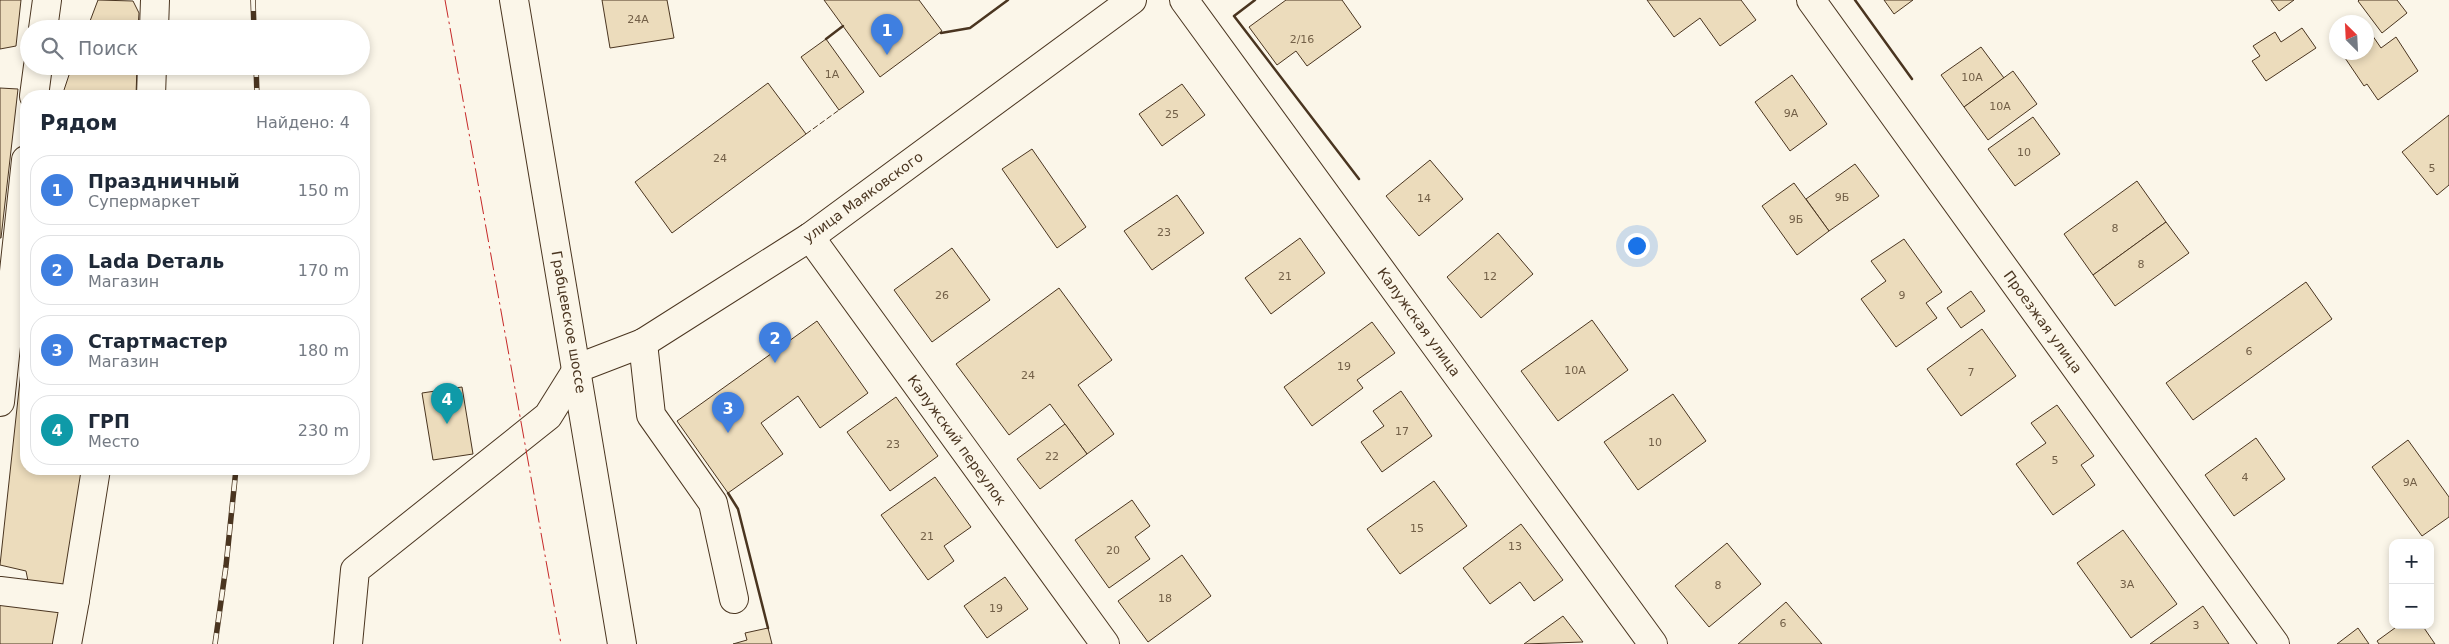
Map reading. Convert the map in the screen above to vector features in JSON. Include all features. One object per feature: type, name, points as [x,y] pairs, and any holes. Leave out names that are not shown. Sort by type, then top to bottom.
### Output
[{"type":"street","points":[[44,20],[47,0]]},
{"type":"street","points":[[154,20],[155,0]]},
{"type":"street","name":"Грабцевское шоссе","points":[[514,0],[578,368],[622,644]]},
{"type":"street","name":"улица Маяковского","points":[[578,368],[643,343],[810,237],[1132,0]]},
{"type":"street","name":"Калужская улица","points":[[1184,0],[1653,644]]},
{"type":"street","name":"Проезжая улица","points":[[1811,0],[2275,644]]},
{"type":"street","points":[[35,90],[37,75]]},
{"type":"street","points":[[151,90],[152,75]]},
{"type":"street","points":[[0,402],[20,216]]},
{"type":"street","name":"Калужский переулок","points":[[810,237],[1105,644]]},
{"type":"street","points":[[643,343],[651,415],[713,503],[734,599]]},
{"type":"street","points":[[348,644],[355,570],[548,416],[578,368]]},
{"type":"street","points":[[67,644],[95,475]]},
{"type":"street","points":[[0,592],[75,600]]},
{"type":"building","points":[[0,0],[21,0],[16,46],[0,49]]},
{"type":"building","points":[[98,0],[133,1],[139,13],[139,20],[90,20]]},
{"type":"building","points":[[602,0],[667,0],[674,38],[610,48]]},
{"type":"building","points":[[824,0],[919,0],[942,31],[880,77]]},
{"type":"building","points":[[1286,0],[1342,0],[1361,27],[1307,66],[1296,51],[1277,65],[1249,27]]},
{"type":"building","points":[[1647,0],[1741,0],[1756,20],[1720,46],[1700,18],[1674,37]]},
{"type":"building","points":[[1884,0],[1913,0],[1894,14]]},
{"type":"building","points":[[2271,0],[2294,0],[2279,11]]},
{"type":"building","points":[[2397,0],[2407,13],[2382,33],[2374,22],[2374,15],[2368,15],[2358,1]]},
{"type":"building","points":[[2302,28],[2316,48],[2266,81],[2252,61],[2260,56],[2253,46],[2275,32],[2281,42]]},
{"type":"building","points":[[2396,37],[2418,71],[2378,100],[2367,84],[2364,86],[2346,60],[2374,60],[2374,38],[2381,48]]},
{"type":"building","points":[[826,39],[864,92],[839,110],[801,57]]},
{"type":"building","points":[[1981,47],[2004,78],[1964,107],[1941,75]]},
{"type":"building","points":[[2013,71],[2037,104],[1988,140],[1964,107]]},
{"type":"building","points":[[69,75],[137,75],[136,90],[64,90]]},
{"type":"building","points":[[1792,75],[1827,124],[1790,151],[1755,102]]},
{"type":"building","points":[[768,83],[806,134],[672,233],[635,182]]},
{"type":"building","points":[[1182,84],[1205,115],[1162,146],[1139,114]]},
{"type":"building","points":[[0,88],[18,89],[1,238],[0,238]]},
{"type":"building","points":[[2449,115],[2449,185],[2437,195],[2402,152]]},
{"type":"building","points":[[2033,117],[2060,154],[2015,186],[1988,149]]},
{"type":"building","points":[[1032,149],[1086,227],[1057,248],[1002,169]]},
{"type":"building","points":[[1430,160],[1463,199],[1419,236],[1386,196]]},
{"type":"building","points":[[1855,164],[1879,196],[1829,231],[1806,199]]},
{"type":"building","points":[[2137,181],[2166,222],[2093,275],[2064,234]]},
{"type":"building","points":[[1794,183],[1829,231],[1797,255],[1762,206]]},
{"type":"building","points":[[1177,195],[1204,233],[1152,270],[1124,231]]},
{"type":"building","points":[[2166,222],[2189,253],[2115,306],[2093,275]]},
{"type":"building","points":[[1498,233],[1533,274],[1481,318],[1447,277]]},
{"type":"building","points":[[1300,238],[1325,273],[1271,314],[1245,278]]},
{"type":"building","points":[[1904,239],[1942,292],[1926,303],[1937,318],[1896,347],[1861,299],[1886,281],[1871,261]]},
{"type":"building","points":[[952,248],[990,300],[932,342],[894,290]]},
{"type":"building","points":[[2306,282],[2332,319],[2193,420],[2166,383]]},
{"type":"building","points":[[1059,288],[1112,360],[1078,385],[1114,434],[1087,454],[1050,404],[1009,435],[956,364]]},
{"type":"building","points":[[1971,291],[1985,311],[1961,328],[1947,308]]},
{"type":"building","points":[[1592,320],[1628,370],[1558,421],[1521,371]]},
{"type":"building","points":[[817,321],[868,393],[820,428],[798,396],[761,423],[783,454],[728,493],[677,421]]},
{"type":"building","points":[[1372,322],[1395,353],[1357,380],[1363,388],[1312,426],[1284,387]]},
{"type":"building","points":[[1982,329],[2016,376],[1961,416],[1927,369]]},
{"type":"building","points":[[20,380],[20,475],[81,475],[64,588],[29,586],[26,571],[0,565]]},
{"type":"building","points":[[462,387],[473,454],[433,460],[422,393]]},
{"type":"building","points":[[1401,391],[1432,436],[1382,472],[1361,442],[1384,426],[1373,411]]},
{"type":"building","points":[[1673,394],[1706,441],[1638,490],[1604,442]]},
{"type":"building","points":[[896,397],[938,456],[890,491],[847,432]]},
{"type":"building","points":[[2057,405],[2094,456],[2081,465],[2095,485],[2053,515],[2016,464],[2046,443],[2031,423]]},
{"type":"building","points":[[1065,424],[1087,454],[1040,489],[1017,459]]},
{"type":"building","points":[[2256,438],[2285,479],[2234,516],[2205,475]]},
{"type":"building","points":[[2408,440],[2449,497],[2449,517],[2422,536],[2372,467]]},
{"type":"building","points":[[935,477],[971,527],[944,546],[954,561],[928,580],[881,515]]},
{"type":"building","points":[[1434,481],[1467,526],[1400,574],[1367,529]]},
{"type":"building","points":[[1132,500],[1150,526],[1135,537],[1150,559],[1109,588],[1075,540]]},
{"type":"building","points":[[1521,524],[1563,580],[1534,601],[1520,582],[1490,604],[1463,568]]},
{"type":"building","points":[[2123,530],[2177,604],[2131,638],[2077,563]]},
{"type":"building","points":[[1727,543],[1761,584],[1709,627],[1675,586]]},
{"type":"building","points":[[1182,555],[1211,596],[1148,642],[1118,601]]},
{"type":"building","points":[[1005,577],[1028,609],[987,638],[964,606]]},
{"type":"building","points":[[1786,602],[1822,644],[1738,644]]},
{"type":"building","points":[[0,603],[60,611],[54,644],[0,644]]},
{"type":"building","points":[[2203,606],[2229,644],[2150,644]]},
{"type":"building","points":[[1563,616],[1583,642],[1524,644]]},
{"type":"building","points":[[768,628],[772,644],[733,644],[747,640],[745,633]]},
{"type":"building","points":[[2358,628],[2369,644],[2337,644]]},
{"type":"building","points":[[2394,629],[2425,629],[2435,644],[2379,644],[2377,641]]},
{"type":"railway","points":[[253,0],[254,20]]},
{"type":"railway","points":[[256,75],[257,90]]},
{"type":"railway","points":[[215,644],[226,566],[235,475]]},
{"type":"fence","points":[[806,134],[839,110]]},
{"type":"wall","points":[[941,33],[970,28],[1008,0]]},
{"type":"wall","points":[[1255,0],[1234,16],[1359,179]]},
{"type":"wall","points":[[1855,0],[1912,79]]},
{"type":"wall","points":[[826,39],[843,26]]},
{"type":"wall","points":[[728,493],[738,509],[768,628]]},
{"type":"power","points":[[445,0],[561,644]]},
{"type":"place","name":"Праздничный","points":[[887,55]]},
{"type":"place","name":"Lada Dеталь","points":[[775,363]]},
{"type":"place","name":"ГРП","points":[[447,424]]},
{"type":"place","name":"Стартмастер","points":[[728,433]]}]
